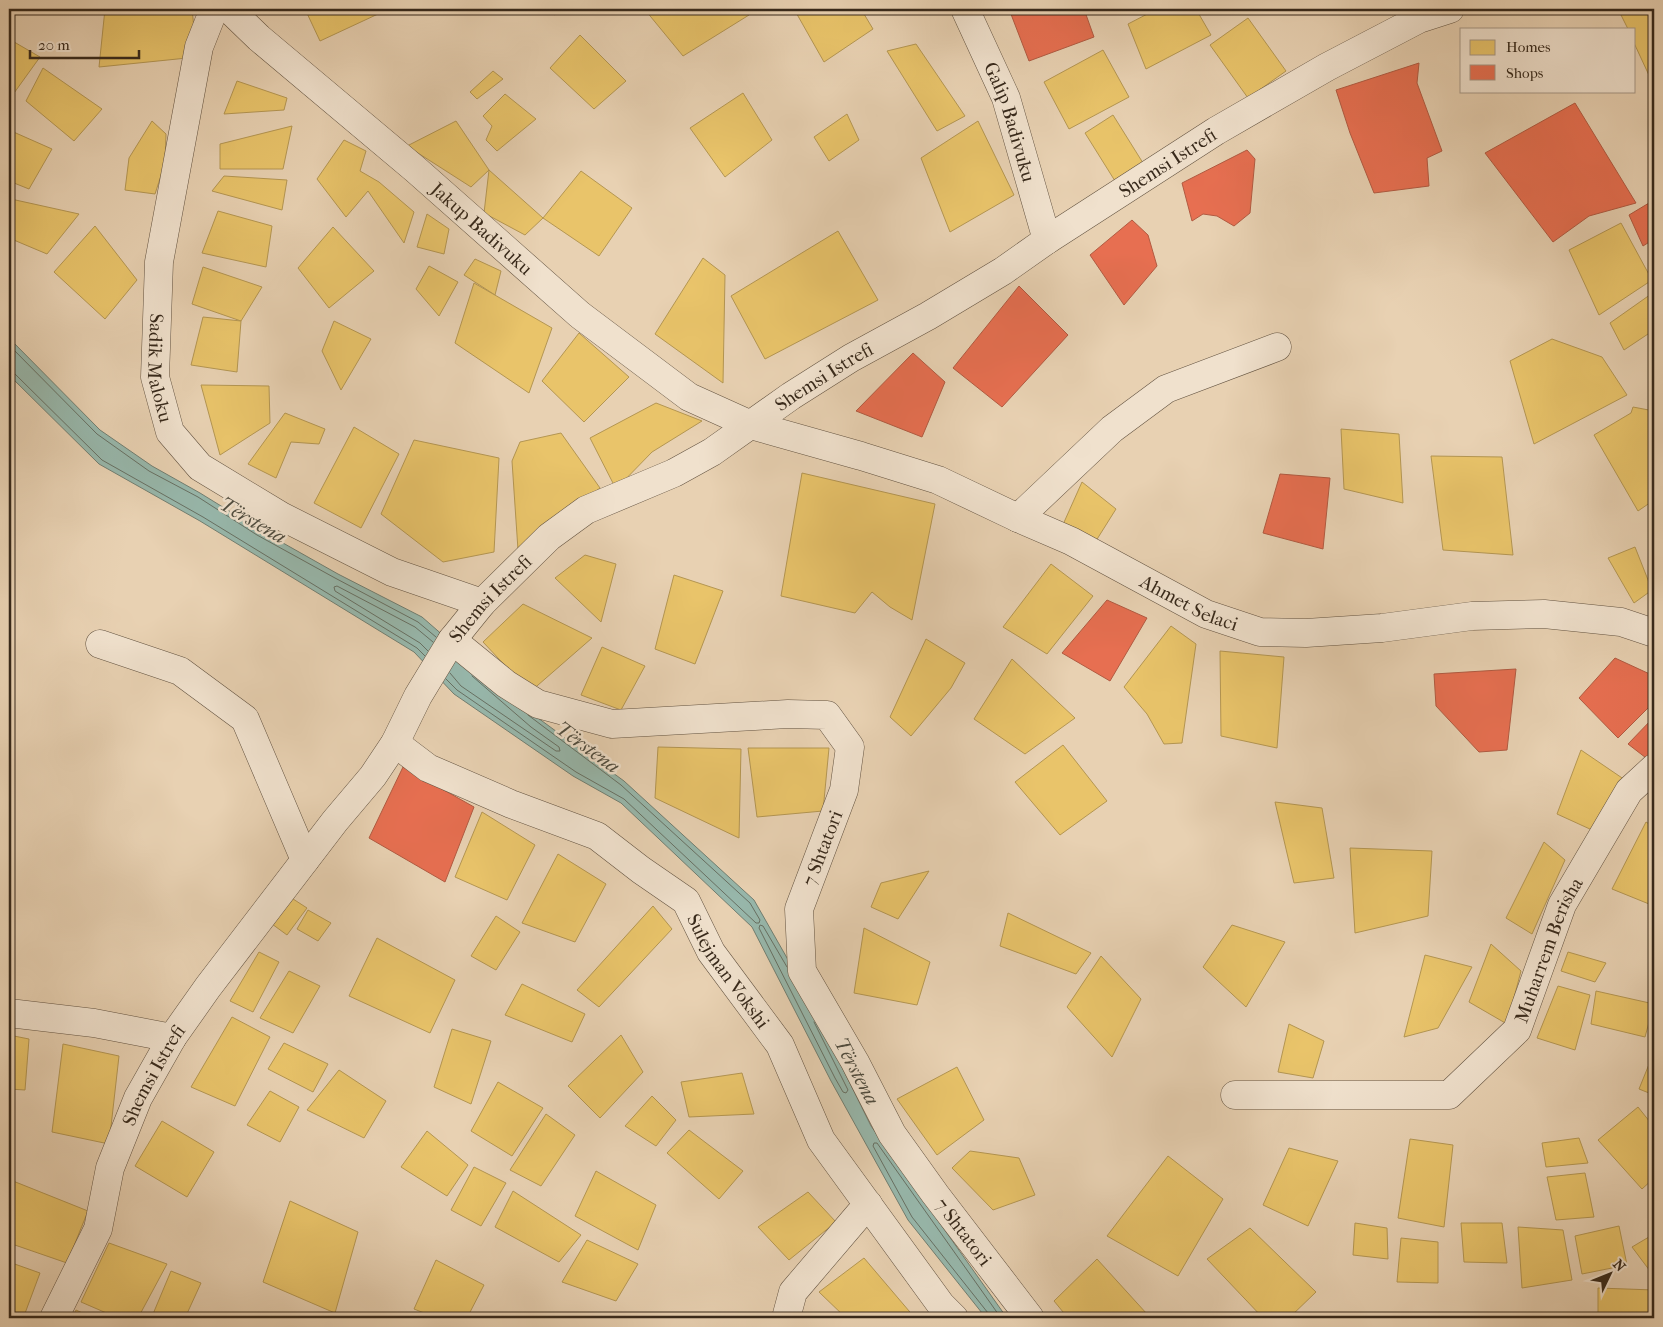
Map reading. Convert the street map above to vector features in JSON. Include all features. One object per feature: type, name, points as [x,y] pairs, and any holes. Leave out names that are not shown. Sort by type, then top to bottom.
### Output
[{"type":"street","name":"Sadik Maloku","points":[[214,9],[199,47],[159,262],[155,377],[170,432],[200,467],[281,516],[392,572],[482,603]]},
{"type":"street","name":"Jakup Badivuku","points":[[229,9],[259,38],[416,169],[580,315],[689,398],[751,425]]},
{"type":"street","name":"Galip Badivuku","points":[[965,9],[1006,98],[1047,240]]},
{"type":"street","name":"Shemsi Istrefi","points":[[54,1318],[98,1229],[110,1168],[138,1098],[172,1038],[214,979],[305,860],[373,776],[395,743],[418,696],[452,640],[482,603],[549,537],[586,510],[674,473],[712,452],[791,396],[851,358],[928,316],[1003,271],[1047,240],[1216,131],[1319,72],[1419,19],[1450,9]]},
{"type":"street","points":[[1018,518],[1112,429],[1166,388],[1277,347]]},
{"type":"street","name":"Ahmet Selaci","points":[[751,425],[852,453],[938,480],[1071,541],[1206,614],[1260,632],[1306,633],[1382,628],[1472,616],[1544,614],[1621,622],[1654,633]]},
{"type":"street","name":"7 Shtatori","points":[[452,640],[506,684],[538,704],[612,724],[779,714],[827,715],[850,747],[844,790],[799,908],[802,972],[855,1062],[892,1134],[935,1194],[1030,1318]]},
{"type":"street","points":[[100,644],[180,671],[245,719],[305,860]]},
{"type":"street","name":"Sulejman Vokshi","points":[[395,743],[428,768],[511,804],[596,836],[686,901],[711,952],[780,1045],[821,1140],[941,1305],[954,1318]]},
{"type":"street","name":"Muharrem Berisha","points":[[1235,1095],[1449,1096],[1517,1030],[1562,905],[1629,790],[1654,768]]},
{"type":"street","points":[[9,1013],[94,1023],[172,1038]]},
{"type":"street","points":[[786,1318],[792,1292],[868,1204]]},
{"type":"water","points":[[9,338],[100,430],[152,466],[338,574],[422,617],[538,718],[624,781],[754,900],[795,972],[871,1126],[1007,1318],[986,1318],[908,1220],[831,1081],[752,927],[621,803],[573,776],[454,694],[414,652],[200,521],[99,464],[9,375]]},
{"type":"building: Homes","points":[[105,9],[192,9],[197,57],[99,67]]},
{"type":"building: Homes","points":[[305,9],[376,9],[378,14],[320,41]]},
{"type":"building: Homes","points":[[550,9],[562,9],[554,15]]},
{"type":"building: Homes","points":[[650,9],[745,9],[749,15],[683,56],[646,11]]},
{"type":"building: Homes","points":[[794,9],[861,9],[873,29],[824,62]]},
{"type":"building: Homes","points":[[1157,9],[1196,9],[1211,35],[1146,69],[1128,24]]},
{"type":"building: Homes","points":[[1618,9],[1654,9],[1654,86],[1636,47],[1636,28],[1628,28]]},
{"type":"building: Homes","points":[[1248,18],[1286,71],[1248,98],[1210,45]]},
{"type":"building: Homes","points":[[580,35],[626,81],[594,109],[550,68]]},
{"type":"building: Homes","points":[[9,39],[40,57],[9,100]]},
{"type":"building: Homes","points":[[916,44],[965,116],[937,131],[887,51]]},
{"type":"building: Homes","points":[[1103,50],[1129,97],[1069,129],[1044,82]]},
{"type":"building: Homes","points":[[43,68],[102,109],[74,141],[26,101]]},
{"type":"building: Homes","points":[[493,71],[503,79],[477,99],[470,92]]},
{"type":"building: Homes","points":[[237,81],[287,98],[284,110],[224,114]]},
{"type":"building: Homes","points":[[743,93],[772,140],[725,177],[690,128]]},
{"type":"building: Homes","points":[[505,94],[536,119],[497,151],[486,140],[492,126],[483,116]]},
{"type":"building: Homes","points":[[847,114],[859,140],[829,161],[814,137]]},
{"type":"building: Homes","points":[[1113,115],[1143,163],[1115,181],[1085,133]]},
{"type":"building: Homes","points":[[152,121],[166,134],[165,163],[155,194],[125,190],[129,158]]},
{"type":"building: Homes","points":[[456,121],[489,170],[471,187],[407,146]]},
{"type":"building: Homes","points":[[978,121],[1014,195],[950,232],[921,158]]},
{"type":"building: Homes","points":[[292,126],[283,169],[220,169],[220,144]]},
{"type":"building: Homes","points":[[9,130],[52,149],[29,189],[9,181]]},
{"type":"building: Homes","points":[[344,140],[366,151],[360,171],[379,182],[414,212],[404,243],[368,191],[346,217],[317,179]]},
{"type":"building: Homes","points":[[489,170],[543,218],[525,235],[484,213]]},
{"type":"building: Homes","points":[[581,171],[632,208],[599,256],[543,218]]},
{"type":"building: Homes","points":[[224,176],[287,180],[282,210],[212,191]]},
{"type":"building: Homes","points":[[11,199],[79,214],[47,254],[9,238],[9,203]]},
{"type":"building: Homes","points":[[218,211],[272,226],[266,267],[202,253]]},
{"type":"building: Homes","points":[[427,214],[449,229],[444,254],[417,247]]},
{"type":"building: Homes","points":[[1621,223],[1652,280],[1599,315],[1569,250]]},
{"type":"building: Homes","points":[[95,226],[137,280],[105,319],[54,272]]},
{"type":"building: Homes","points":[[333,227],[374,271],[329,308],[298,268]]},
{"type":"building: Homes","points":[[838,231],[878,300],[765,359],[731,296]]},
{"type":"building: Homes","points":[[703,258],[725,275],[723,383],[655,334]]},
{"type":"building: Homes","points":[[475,259],[501,271],[495,295],[464,275]]},
{"type":"building: Homes","points":[[429,266],[458,282],[439,316],[416,289]]},
{"type":"building: Homes","points":[[203,267],[262,287],[241,321],[192,304]]},
{"type":"building: Homes","points":[[474,283],[552,328],[529,393],[455,343]]},
{"type":"building: Homes","points":[[1654,292],[1654,330],[1624,350],[1610,323]]},
{"type":"building: Homes","points":[[203,317],[241,321],[237,372],[191,365]]},
{"type":"building: Homes","points":[[334,321],[371,339],[341,390],[322,351]]},
{"type":"building: Homes","points":[[579,333],[629,377],[584,422],[542,381]]},
{"type":"building: Homes","points":[[1552,339],[1602,357],[1627,395],[1534,444],[1510,361]]},
{"type":"building: Homes","points":[[201,385],[269,386],[270,423],[220,455]]},
{"type":"building: Homes","points":[[656,403],[702,421],[652,452],[616,489],[590,438]]},
{"type":"building: Homes","points":[[1633,407],[1654,411],[1654,500],[1638,511],[1594,435],[1631,413]]},
{"type":"building: Homes","points":[[285,413],[325,429],[319,444],[291,442],[276,478],[248,464]]},
{"type":"building: Homes","points":[[354,427],[399,454],[361,528],[314,503]]},
{"type":"building: Homes","points":[[1341,429],[1399,434],[1403,503],[1344,489]]},
{"type":"building: Homes","points":[[561,433],[600,488],[518,550],[512,461],[520,442]]},
{"type":"building: Homes","points":[[414,440],[499,458],[494,552],[443,562],[381,514]]},
{"type":"building: Homes","points":[[1431,456],[1502,457],[1513,555],[1443,550]]},
{"type":"building: Homes","points":[[802,473],[935,504],[912,620],[890,607],[872,592],[855,613],[781,596]]},
{"type":"building: Homes","points":[[1082,482],[1116,509],[1094,544],[1061,529]]},
{"type":"building: Homes","points":[[1635,547],[1652,590],[1634,603],[1608,558]]},
{"type":"building: Homes","points":[[585,555],[616,564],[601,622],[555,578]]},
{"type":"building: Homes","points":[[1051,564],[1093,596],[1047,654],[1003,627]]},
{"type":"building: Homes","points":[[674,575],[723,591],[695,664],[655,649]]},
{"type":"building: Homes","points":[[523,604],[592,638],[530,692],[483,642]]},
{"type":"building: Homes","points":[[1171,626],[1196,644],[1182,743],[1164,744],[1147,714],[1124,687]]},
{"type":"building: Homes","points":[[926,639],[965,663],[951,688],[911,736],[890,717]]},
{"type":"building: Homes","points":[[602,647],[645,666],[621,710],[581,695]]},
{"type":"building: Homes","points":[[1220,651],[1284,657],[1277,748],[1221,736]]},
{"type":"building: Homes","points":[[1012,659],[1075,718],[1025,754],[974,719]]},
{"type":"building: Homes","points":[[1063,745],[1107,801],[1060,835],[1015,782]]},
{"type":"building: Homes","points":[[658,747],[741,749],[739,838],[655,798]]},
{"type":"building: Homes","points":[[748,748],[829,748],[823,811],[757,817]]},
{"type":"building: Homes","points":[[1581,750],[1628,782],[1603,835],[1557,814]]},
{"type":"building: Homes","points":[[1275,802],[1322,808],[1334,878],[1294,883]]},
{"type":"building: Homes","points":[[482,812],[535,845],[507,900],[455,877]]},
{"type":"building: Homes","points":[[1646,822],[1654,827],[1654,906],[1612,889]]},
{"type":"building: Homes","points":[[1544,842],[1565,860],[1532,934],[1506,918]]},
{"type":"building: Homes","points":[[1350,848],[1432,851],[1428,916],[1355,933]]},
{"type":"building: Homes","points":[[558,854],[606,884],[575,942],[522,923]]},
{"type":"building: Homes","points":[[929,871],[898,919],[871,907],[881,883]]},
{"type":"building: Homes","points":[[290,897],[307,908],[287,935],[272,924]]},
{"type":"building: Homes","points":[[653,906],[672,929],[599,1007],[577,990]]},
{"type":"building: Homes","points":[[308,910],[331,923],[318,941],[297,929]]},
{"type":"building: Homes","points":[[1008,913],[1091,953],[1076,974],[1000,946]]},
{"type":"building: Homes","points":[[496,916],[520,932],[496,970],[471,956]]},
{"type":"building: Homes","points":[[1232,925],[1285,942],[1246,1007],[1203,967]]},
{"type":"building: Homes","points":[[864,928],[930,962],[917,1005],[854,993]]},
{"type":"building: Homes","points":[[377,938],[455,980],[430,1033],[349,996]]},
{"type":"building: Homes","points":[[1491,944],[1521,971],[1507,1024],[1469,1002]]},
{"type":"building: Homes","points":[[259,952],[279,962],[253,1012],[230,1001]]},
{"type":"building: Homes","points":[[1568,952],[1606,963],[1595,982],[1561,971]]},
{"type":"building: Homes","points":[[1425,955],[1472,967],[1438,1028],[1404,1037]]},
{"type":"building: Homes","points":[[1101,956],[1141,999],[1112,1057],[1067,1007]]},
{"type":"building: Homes","points":[[289,971],[320,986],[293,1033],[260,1018]]},
{"type":"building: Homes","points":[[522,984],[585,1014],[572,1042],[505,1015]]},
{"type":"building: Homes","points":[[1558,986],[1590,995],[1575,1050],[1537,1038]]},
{"type":"building: Homes","points":[[1596,991],[1654,1004],[1645,1037],[1591,1024]]},
{"type":"building: Homes","points":[[232,1017],[270,1037],[235,1106],[191,1087]]},
{"type":"building: Homes","points":[[1289,1024],[1324,1041],[1313,1078],[1278,1072]]},
{"type":"building: Homes","points":[[452,1029],[491,1041],[471,1104],[434,1087]]},
{"type":"building: Homes","points":[[9,1035],[29,1039],[25,1090],[9,1089]]},
{"type":"building: Homes","points":[[621,1035],[643,1072],[600,1118],[568,1086]]},
{"type":"building: Homes","points":[[284,1043],[328,1064],[313,1092],[268,1069]]},
{"type":"building: Homes","points":[[63,1044],[119,1056],[109,1144],[52,1132]]},
{"type":"building: Homes","points":[[1654,1052],[1654,1095],[1639,1089]]},
{"type":"building: Homes","points":[[957,1067],[984,1120],[937,1155],[897,1099]]},
{"type":"building: Homes","points":[[339,1070],[386,1101],[364,1138],[307,1110]]},
{"type":"building: Homes","points":[[742,1073],[754,1114],[689,1117],[681,1082]]},
{"type":"building: Homes","points":[[498,1082],[543,1108],[512,1156],[471,1131]]},
{"type":"building: Homes","points":[[270,1091],[299,1107],[280,1142],[247,1125]]},
{"type":"building: Homes","points":[[652,1096],[676,1120],[656,1146],[625,1126]]},
{"type":"building: Homes","points":[[1638,1107],[1654,1127],[1654,1178],[1642,1189],[1598,1140]]},
{"type":"building: Homes","points":[[546,1114],[575,1135],[541,1186],[510,1170]]},
{"type":"building: Homes","points":[[162,1121],[214,1152],[187,1197],[135,1166]]},
{"type":"building: Homes","points":[[689,1130],[743,1171],[719,1199],[667,1153]]},
{"type":"building: Homes","points":[[427,1131],[468,1165],[447,1196],[401,1167]]},
{"type":"building: Homes","points":[[1579,1138],[1588,1163],[1546,1167],[1542,1143]]},
{"type":"building: Homes","points":[[1410,1139],[1453,1145],[1444,1227],[1398,1218]]},
{"type":"building: Homes","points":[[1289,1148],[1338,1161],[1308,1226],[1263,1205]]},
{"type":"building: Homes","points":[[970,1151],[1019,1158],[1035,1195],[993,1210],[952,1168]]},
{"type":"building: Homes","points":[[1168,1156],[1223,1199],[1178,1276],[1107,1236]]},
{"type":"building: Homes","points":[[474,1167],[506,1183],[481,1226],[451,1210]]},
{"type":"building: Homes","points":[[596,1171],[656,1205],[638,1250],[575,1216]]},
{"type":"building: Homes","points":[[1585,1173],[1594,1217],[1556,1220],[1547,1177]]},
{"type":"building: Homes","points":[[13,1181],[88,1211],[67,1263],[9,1243],[9,1189]]},
{"type":"building: Homes","points":[[513,1191],[581,1235],[559,1262],[495,1227]]},
{"type":"building: Homes","points":[[808,1192],[836,1222],[789,1260],[758,1227]]},
{"type":"building: Homes","points":[[290,1201],[358,1232],[335,1313],[263,1282]]},
{"type":"building: Homes","points":[[1355,1223],[1387,1228],[1388,1259],[1353,1255]]},
{"type":"building: Homes","points":[[1461,1223],[1502,1223],[1507,1263],[1464,1262]]},
{"type":"building: Homes","points":[[1619,1226],[1627,1265],[1582,1274],[1575,1236]]},
{"type":"building: Homes","points":[[1518,1227],[1563,1230],[1572,1280],[1522,1288]]},
{"type":"building: Homes","points":[[1250,1228],[1316,1292],[1289,1318],[1263,1318],[1207,1259]]},
{"type":"building: Homes","points":[[1654,1234],[1654,1274],[1653,1275],[1632,1247]]},
{"type":"building: Homes","points":[[1401,1238],[1438,1242],[1438,1283],[1397,1282]]},
{"type":"building: Homes","points":[[587,1240],[638,1264],[616,1301],[562,1282]]},
{"type":"building: Homes","points":[[109,1243],[167,1264],[138,1318],[118,1318],[81,1302]]},
{"type":"building: Homes","points":[[864,1258],[915,1318],[846,1318],[819,1292]]},
{"type":"building: Homes","points":[[1097,1259],[1147,1314],[1141,1318],[1068,1318],[1054,1301]]},
{"type":"building: Homes","points":[[436,1260],[484,1285],[467,1318],[437,1318],[414,1309]]},
{"type":"building: Homes","points":[[9,1262],[40,1273],[24,1316],[9,1310]]},
{"type":"building: Homes","points":[[171,1271],[201,1283],[185,1318],[166,1318],[153,1314]]},
{"type":"building: Homes","points":[[1598,1288],[1654,1290],[1654,1318],[1598,1318]]},
{"type":"building: Homes","points":[[76,1310],[93,1318],[72,1318]]},
{"type":"building: Homes","points":[[1504,1313],[1529,1318],[1504,1318]]},
{"type":"building: Shops","points":[[1009,9],[1084,9],[1094,37],[1029,61]]},
{"type":"building: Shops","points":[[1419,63],[1417,83],[1442,151],[1427,158],[1429,186],[1374,193],[1350,133],[1336,90]]},
{"type":"building: Shops","points":[[1575,103],[1636,203],[1589,216],[1553,242],[1485,153]]},
{"type":"building: Shops","points":[[1247,150],[1255,159],[1250,213],[1234,226],[1217,216],[1203,214],[1192,221],[1182,183]]},
{"type":"building: Shops","points":[[1649,203],[1654,212],[1654,239],[1643,246],[1629,215]]},
{"type":"building: Shops","points":[[1132,220],[1148,235],[1157,266],[1124,305],[1090,255]]},
{"type":"building: Shops","points":[[1019,286],[1068,335],[1002,407],[953,368]]},
{"type":"building: Shops","points":[[913,353],[945,382],[922,437],[856,411]]},
{"type":"building: Shops","points":[[1280,474],[1330,478],[1323,549],[1263,533]]},
{"type":"building: Shops","points":[[1107,600],[1147,618],[1110,681],[1062,653]]},
{"type":"building: Shops","points":[[1615,658],[1654,676],[1654,702],[1618,738],[1579,698]]},
{"type":"building: Shops","points":[[1516,669],[1507,750],[1479,752],[1436,706],[1434,674]]},
{"type":"building: Shops","points":[[1654,717],[1654,756],[1650,761],[1628,744]]},
{"type":"building: Shops","points":[[403,767],[474,807],[445,882],[369,838]]},
{"type":"water label","name":"Tërstena","points":[[253,520]]},
{"type":"water label","name":"Tërstena","points":[[588,747]]},
{"type":"water label","name":"Tërstena","points":[[857,1071]]}]
